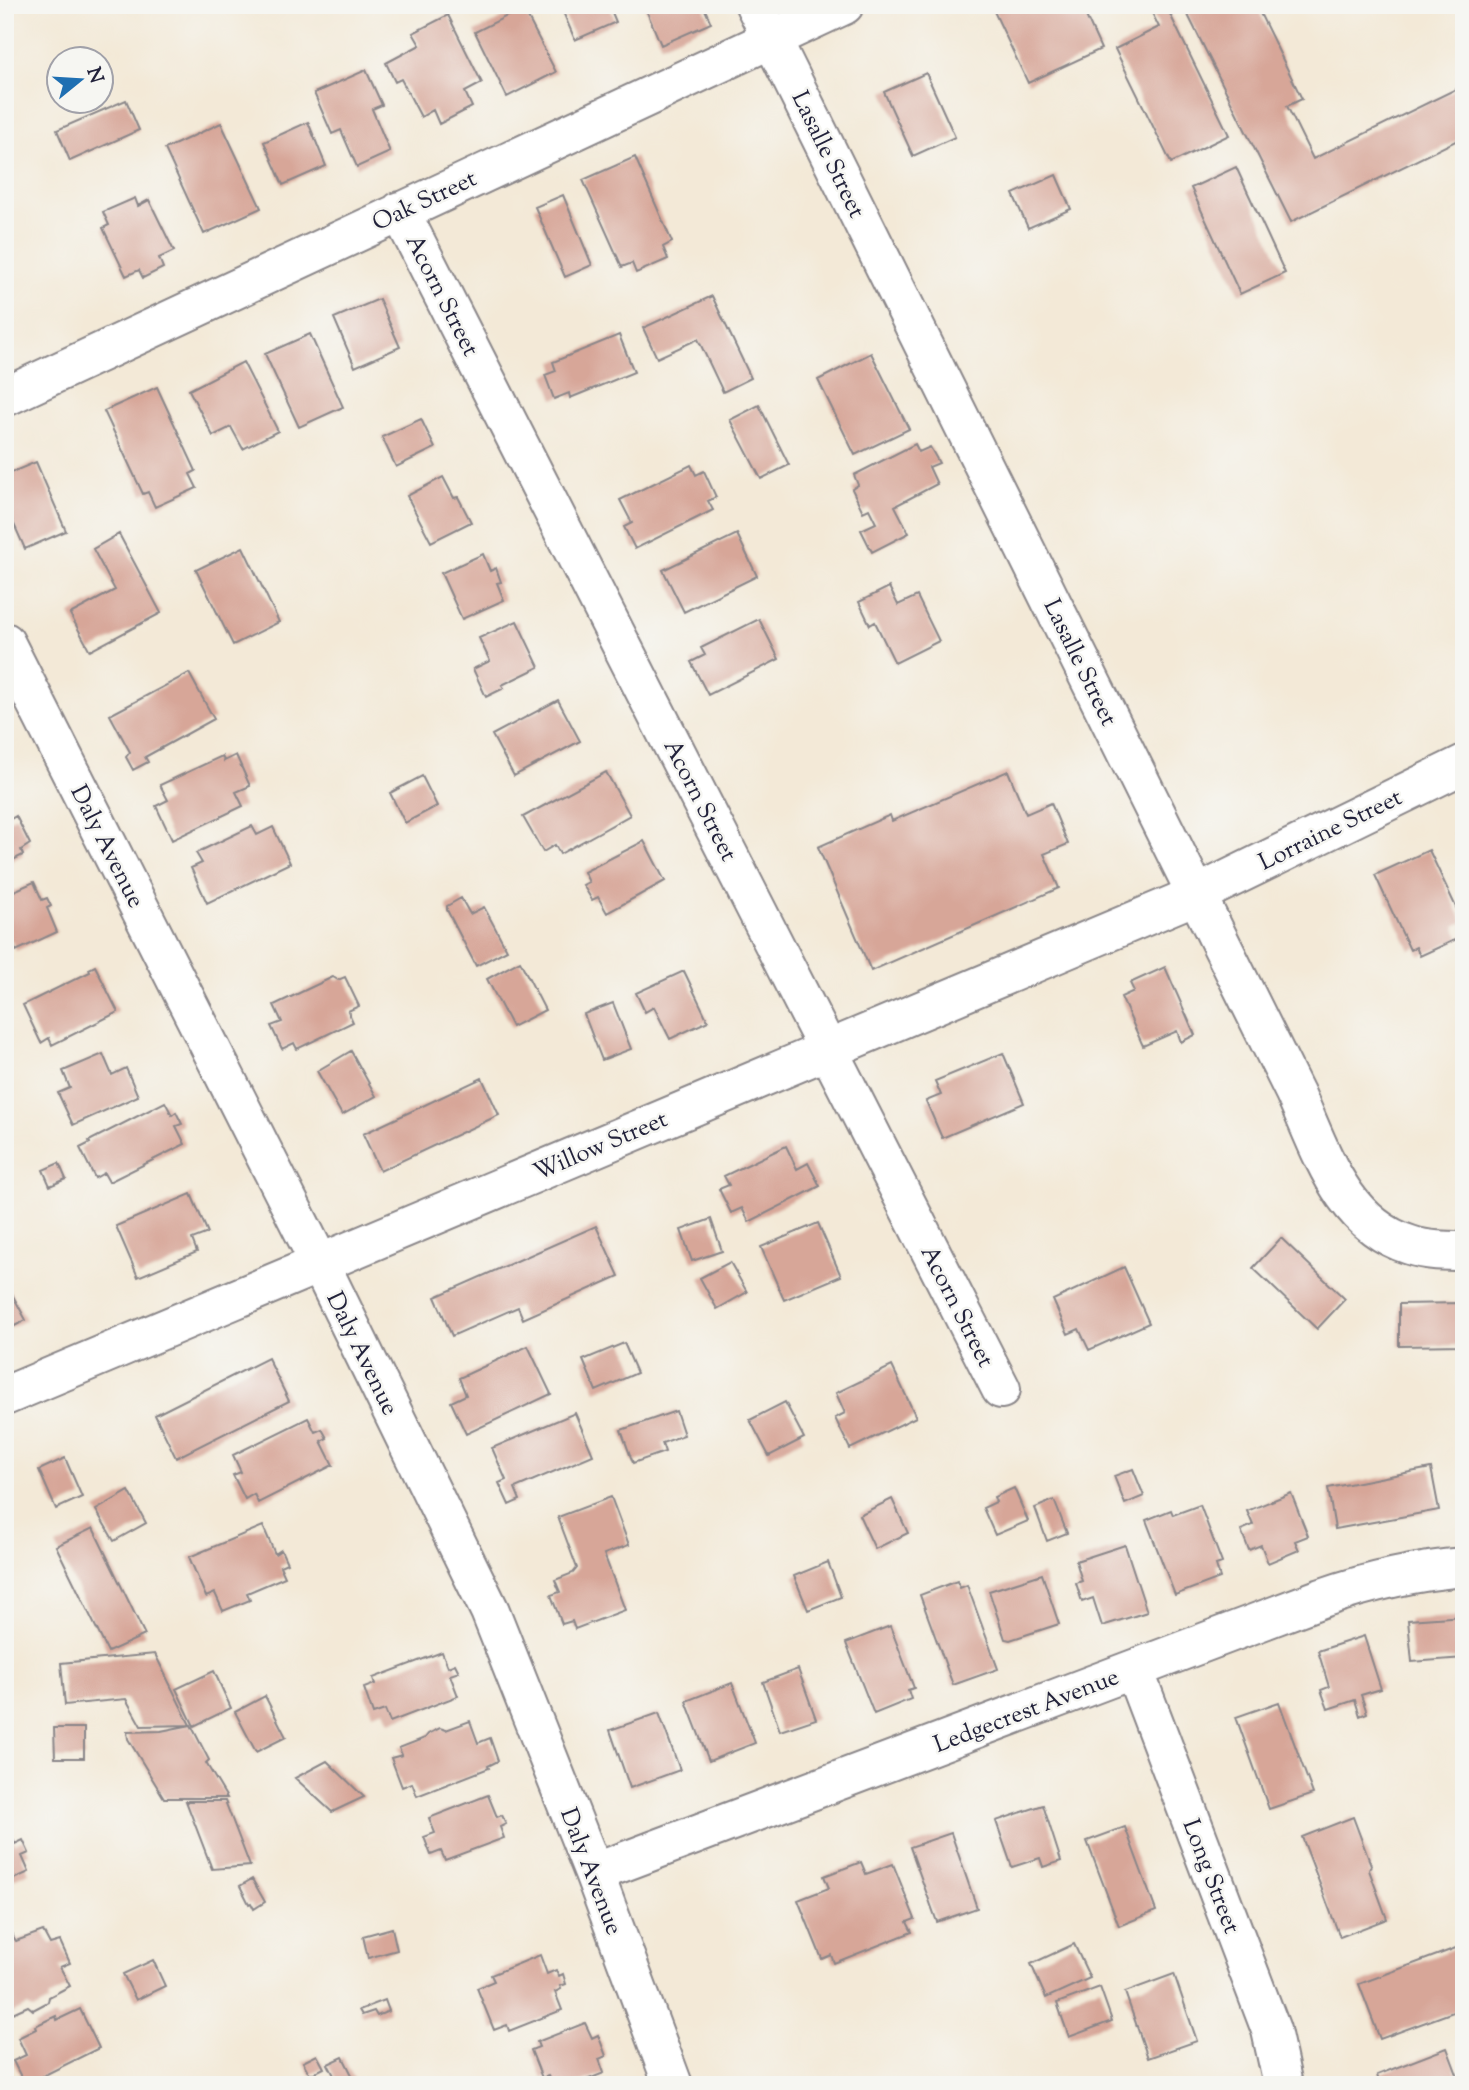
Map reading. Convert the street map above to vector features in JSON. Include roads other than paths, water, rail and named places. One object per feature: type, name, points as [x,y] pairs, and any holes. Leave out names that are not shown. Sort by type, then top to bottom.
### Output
[{"type":"street","name":"Oak Street","points":[[5,397],[400,211],[763,22],[844,5]]},
{"type":"street","name":"Lasalle Street","points":[[763,22],[1295,1093],[1330,1172],[1354,1207],[1400,1242],[1430,1250],[1464,1251]]},
{"type":"street","name":"Acorn Street","points":[[400,211],[1001,1390]]},
{"type":"street","name":"Daly Avenue","points":[[5,642],[320,1265],[490,1611],[594,1873],[673,2085]]},
{"type":"street","name":"Lorraine Street","points":[[1196,895],[1464,764]]},
{"type":"street","name":"Willow Street","points":[[5,1396],[1196,895]]},
{"type":"street","name":"Ledgecrest Avenue","points":[[594,1873],[1356,1587],[1404,1575],[1464,1567]]},
{"type":"street","name":"Long Street","points":[[1134,1670],[1271,2030],[1283,2085]]}]
